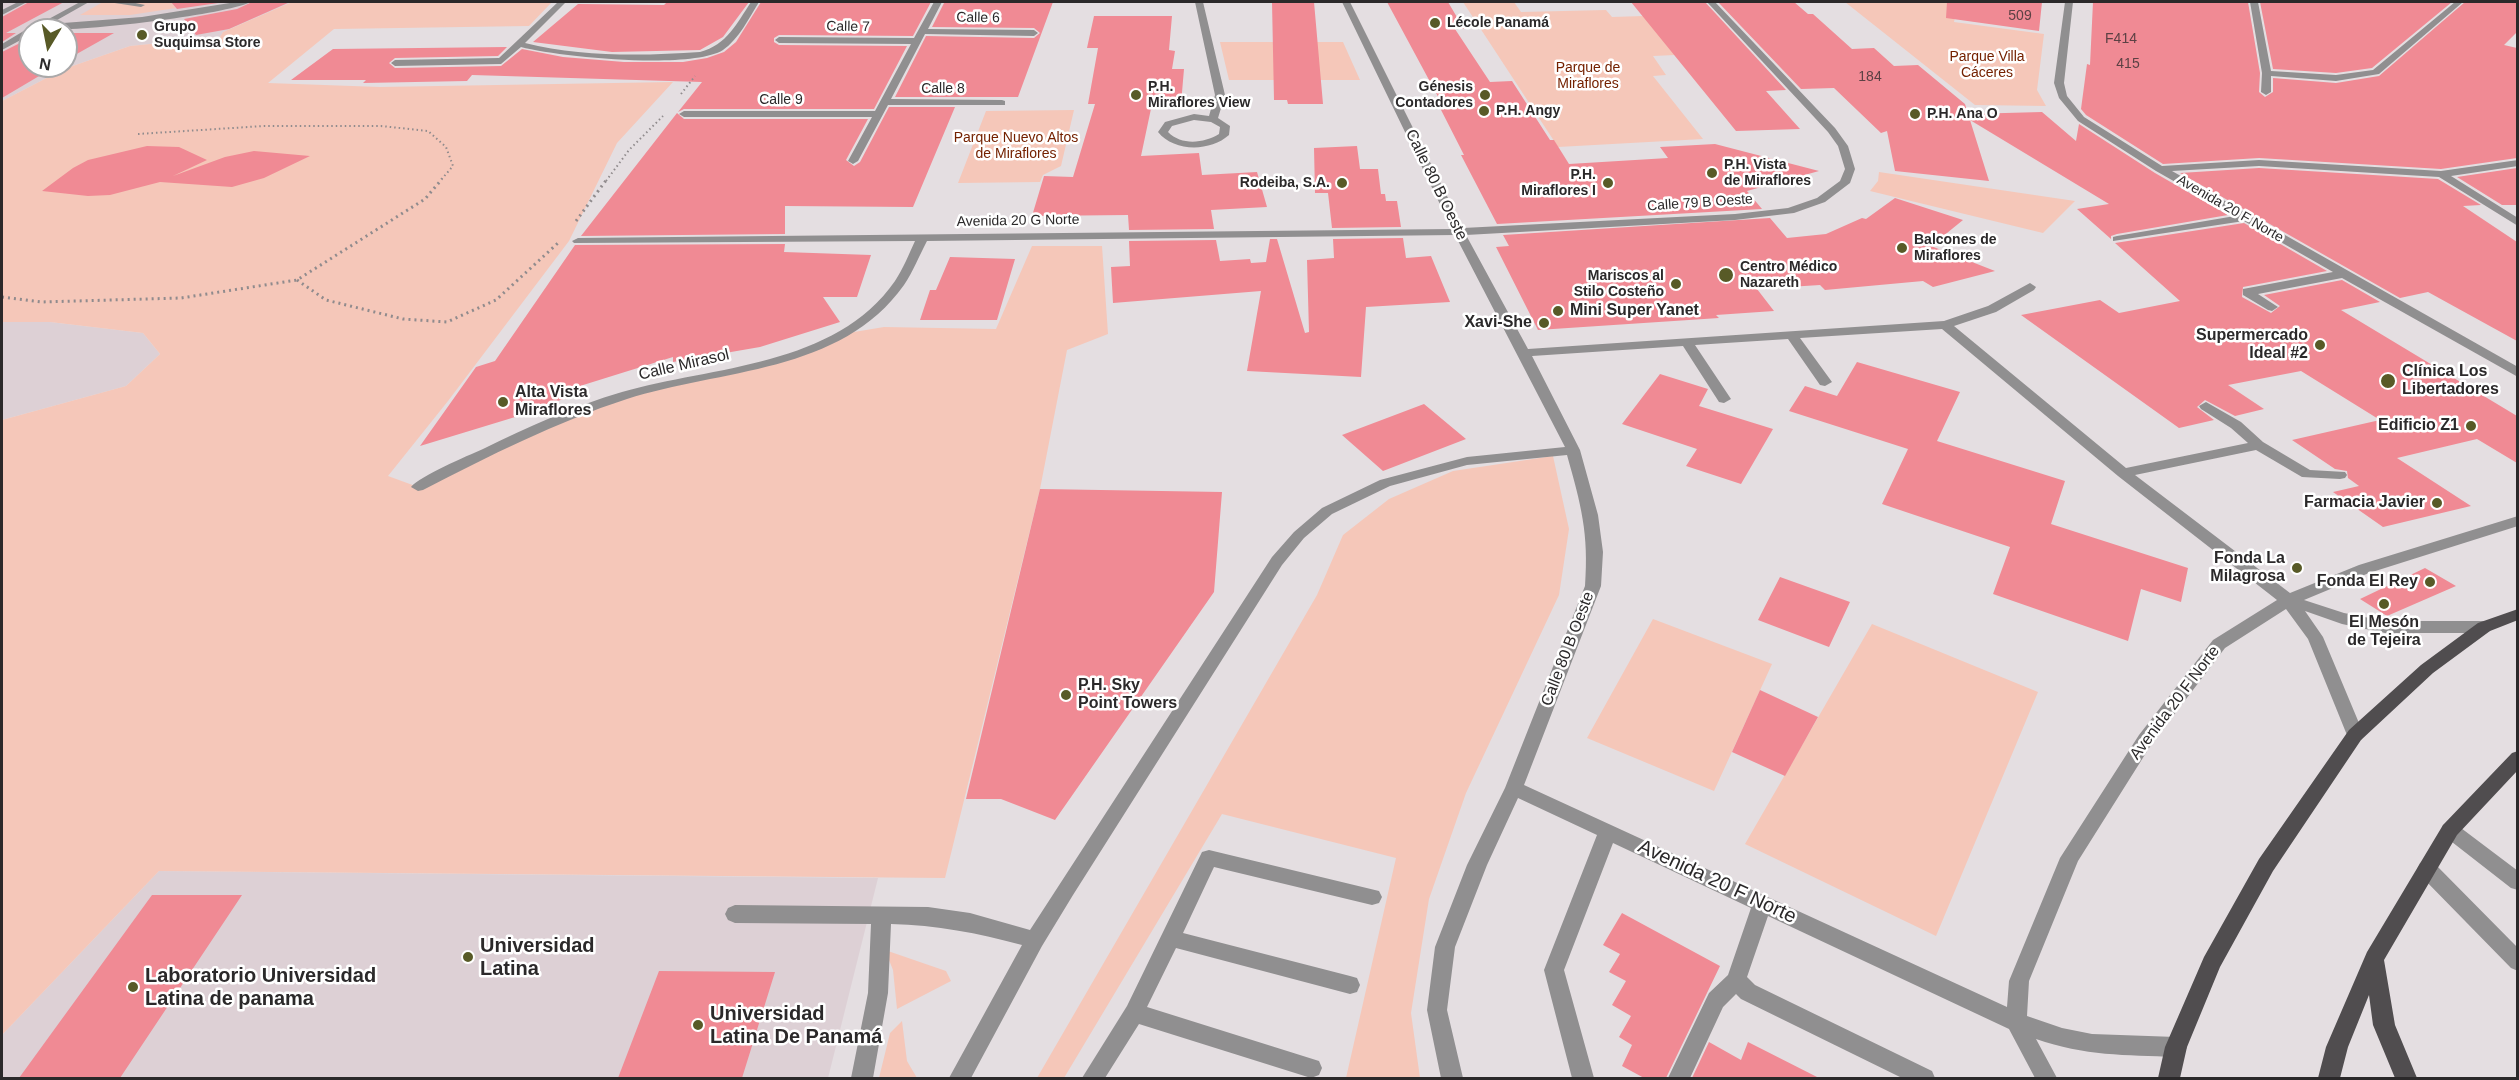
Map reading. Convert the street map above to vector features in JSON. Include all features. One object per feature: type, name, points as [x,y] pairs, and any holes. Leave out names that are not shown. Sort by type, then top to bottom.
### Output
[{"type":"main road","points":[[2169,1078],[2176,1047],[2211,963],[2266,865],[2355,735],[2427,669],[2484,627],[2517,614]]},
{"type":"main road","points":[[2329,1078],[2337,1047],[2374,958],[2451,830],[2517,758]]},
{"type":"main road","points":[[2374,958],[2384,1025],[2406,1078]]},
{"type":"street","points":[[2,13],[23,2]]},
{"type":"street","points":[[54,18],[84,2]]},
{"type":"street","points":[[112,2],[141,5]]},
{"type":"street","points":[[78,27],[143,21],[246,2]]},
{"type":"street","points":[[395,63],[501,61],[562,2]]},
{"type":"street","points":[[520,44],[532,49],[553,52],[605,55],[690,55],[714,51],[732,35],[755,2]]},
{"type":"street","points":[[853,161],[938,2]]},
{"type":"street","points":[[1199,2],[1220,95],[1213,119]]},
{"type":"street","name":"Calle 80 B Oeste","points":[[1346,2],[1459,232],[1569,438],[1592,515],[1595,552],[1593,586],[1514,788],[1477,865],[1445,947],[1437,1010],[1452,1078]]},
{"type":"street","name":"Calle 79 B Oeste","points":[[1459,232],[1735,217],[1790,211],[1821,200],[1845,183],[1850,170],[1843,146],[1832,130],[1710,2]]},
{"type":"street","points":[[2069,2],[2059,82],[2062,96],[2081,119],[2160,169]]},
{"type":"street","points":[[2254,2],[2267,73],[2265,92]]},
{"type":"street","points":[[2267,73],[2322,78],[2376,72],[2459,2]]},
{"type":"street","name":"Calle 6","points":[[922,31],[1034,33]]},
{"type":"street","points":[[2,47],[18,38]]},
{"type":"street","name":"Calle 7","points":[[779,40],[916,41]]},
{"type":"street","name":"Calle 8","points":[[884,102],[1002,103]]},
{"type":"street","name":"Calle 9","points":[[684,114],[878,114]]},
{"type":"street","points":[[1194,117],[1213,119],[1225,126],[1226,130],[1219,139],[1211,142],[1180,143],[1163,132],[1164,128],[1174,120],[1194,117]]},
{"type":"street","name":"Avenida 20 F Norte","points":[[2160,169],[2259,163],[2441,174],[2517,164]]},
{"type":"street","name":"Avenida 20 F Norte","points":[[2160,169],[2517,373]]},
{"type":"street","points":[[2441,174],[2517,223]]},
{"type":"street","points":[[2117,239],[2245,218]]},
{"type":"street","name":"Avenida 20 G Norte","points":[[578,241],[1459,232]]},
{"type":"street","name":"Calle Mirasol","points":[[418,487],[539,426],[627,395],[782,360],[848,333],[896,289],[923,237]]},
{"type":"street","points":[[2272,307],[2247,292],[2343,273]]},
{"type":"street","points":[[1524,353],[1945,325],[1992,309],[2030,287]]},
{"type":"street","points":[[1945,325],[2123,473],[2288,600],[2315,637],[2355,735]]},
{"type":"street","points":[[1791,335],[1825,382]]},
{"type":"street","points":[[1686,342],[1724,399]]},
{"type":"street","points":[[2206,406],[2236,425],[2258,445],[2307,474],[2340,476]]},
{"type":"street","points":[[2123,473],[2258,445]]},
{"type":"street","points":[[960,1078],[1035,940],[1277,561],[1299,535],[1327,511],[1385,483],[1467,461],[1573,450]]},
{"type":"street","name":"Avenida 20 F Norte","points":[[2016,1022],[2019,981],[2070,858],[2145,740],[2219,644],[2288,600],[2364,569],[2517,521]]},
{"type":"street","points":[[2288,600],[2342,618],[2385,627],[2484,627]]},
{"type":"street","name":"Avenida 20 F Norte","points":[[1514,788],[2016,1022],[2062,1038],[2092,1044],[2176,1047]]},
{"type":"street","points":[[2451,830],[2517,882]]},
{"type":"street","points":[[1583,1078],[1554,970],[1608,832]]},
{"type":"street","points":[[1093,1078],[1134,1013],[1209,858],[1372,897]]},
{"type":"street","points":[[2427,869],[2517,962]]},
{"type":"street","points":[[1679,1078],[1716,1000],[1736,980],[1762,904]]},
{"type":"street","points":[[735,914],[928,916],[970,921],[1035,940]]},
{"type":"street","points":[[862,1078],[878,993],[881,916]]},
{"type":"street","points":[[1170,938],[1350,985]]},
{"type":"street","points":[[1736,980],[1748,992],[1924,1078]]},
{"type":"street","points":[[1134,1013],[1311,1068]]},
{"type":"street","points":[[2016,1022],[2044,1078]]},
{"type":"path","points":[[680,96],[714,51]]},
{"type":"path","points":[[573,225],[629,150],[666,114]]},
{"type":"path","points":[[2,297],[41,302],[182,298],[297,280],[425,199],[453,166],[446,147],[428,131],[381,126],[264,126],[138,134]]},
{"type":"path","points":[[297,280],[326,300],[403,319],[447,322],[495,300],[559,242]]},
{"type":"shaded area","points":[[2,2],[292,2],[223,32],[220,37],[130,46],[78,64],[78,18],[18,18],[18,78],[47,78],[2,101]]},
{"type":"shaded area","points":[[2,322],[50,322],[143,333],[160,354],[126,386],[2,420]]},
{"type":"shaded area","name":"Universidad Latina","points":[[159,871],[878,878],[828,1078],[2,1078],[2,1035]]},
{"type":"green space","points":[[103,2],[171,2],[176,8],[130,15],[80,15]]},
{"type":"green space","points":[[292,2],[552,2],[529,26],[334,29],[268,83],[380,87],[673,82],[617,143],[569,241],[388,476],[418,487],[539,426],[626,395],[782,360],[848,333],[884,327],[996,329],[1032,246],[1102,246],[1108,334],[1067,350],[1040,489],[945,878],[159,871],[2,1035],[2,420],[126,386],[160,354],[143,333],[50,322],[2,322],[2,101],[47,78],[78,78],[78,64],[130,46],[220,37],[223,32]]},
{"type":"green space","name":"Parque de Miraflores","points":[[1463,2],[1514,2],[1521,12],[1606,10],[1612,17],[1706,14],[1740,52],[1653,56],[1666,75],[1653,76],[1703,139],[1558,147]]},
{"type":"green space","name":"Parque Villa Cáceres","points":[[1845,2],[1958,2],[1954,22],[2044,34],[2037,90],[2046,106],[1975,105]]},
{"type":"green space","points":[[1220,42],[1343,42],[1360,80],[1229,80]]},
{"type":"green space","name":"Parque Nuevo Altos de Miraflores","points":[[1074,110],[1061,166],[1043,175],[1040,182],[958,183],[986,111]]},
{"type":"green space","points":[[1879,172],[2075,201],[2043,233],[1870,191],[1878,181]]},
{"type":"green space","points":[[1553,456],[1569,529],[1559,595],[1466,793],[1429,899],[1411,1013],[1420,1078],[1346,1078],[1396,858],[1222,814],[1064,1078],[1037,1078],[1317,595],[1343,535],[1389,499],[1453,471]]},
{"type":"green space","points":[[1653,619],[1772,664],[1714,791],[1587,738]]},
{"type":"green space","points":[[1872,624],[2038,692],[1936,936],[1745,844]]},
{"type":"green space","points":[[885,950],[946,971],[951,981],[897,1009],[893,970]]},
{"type":"green space","points":[[902,1021],[907,1061],[917,1078],[879,1078],[890,1033]]},
{"type":"building","points":[[29,2],[64,2],[34,18],[18,18],[18,27],[6,33],[16,33],[2,42],[2,17]]},
{"type":"building","points":[[171,2],[225,2],[177,9]]},
{"type":"building","points":[[252,2],[290,2],[229,29],[196,35],[184,19],[237,9]]},
{"type":"building","points":[[667,2],[749,2],[723,37],[700,50],[612,52],[533,42],[578,4],[664,5]]},
{"type":"building","points":[[761,2],[931,2],[913,36],[779,35],[774,38],[774,42],[779,45],[907,46],[874,109],[684,109],[678,112],[702,82],[472,75],[467,81],[363,83],[366,80],[291,80],[333,49],[507,47],[498,56],[395,58],[389,63],[395,68],[501,66],[522,49],[563,57],[624,62],[683,62],[707,58],[724,52],[736,42]]},
{"type":"building","points":[[1053,2],[1018,97],[895,97],[926,36],[1034,38],[1040,33],[1034,28],[932,27],[944,3]]},
{"type":"building","points":[[1272,2],[1314,2],[1323,104],[1288,104],[1287,100],[1274,100]]},
{"type":"building","points":[[1387,2],[1448,2],[1464,29],[1455,29],[1490,82],[1512,81],[1550,140],[1554,140],[1569,164],[1668,158],[1660,147],[1715,144],[1819,171],[1747,191],[1762,209],[1497,224],[1461,155],[1464,155],[1438,104],[1442,104]]},
{"type":"building","points":[[1631,2],[1705,2],[1786,90],[1766,91],[1800,129],[1736,131]]},
{"type":"building","points":[[1718,2],[1794,2],[1808,14],[1813,14],[1852,49],[1874,48],[1894,66],[1918,65],[1965,104],[1968,114],[2042,112],[2076,141],[2079,124],[2155,173],[2228,215],[2117,234],[2111,236],[2111,239],[2077,209],[2109,204],[1970,120],[1989,181],[1895,171],[1887,131],[1881,133],[1834,88],[1801,89]]},
{"type":"building","points":[[1947,2],[2042,2],[2039,31],[1946,18]]},
{"type":"building","points":[[2093,2],[2248,2],[2260,73],[2259,92],[2265,97],[2273,92],[2273,78],[2336,83],[2379,76],[2465,2],[2517,2],[2517,32],[2504,45],[2517,48],[2517,158],[2441,169],[2259,158],[2163,164],[2086,115],[2081,109],[2087,64],[2090,65]]},
{"type":"building","points":[[2260,2],[2452,2],[2372,68],[2336,73],[2273,69]]},
{"type":"building","points":[[1094,16],[1172,16],[1169,50],[1175,51],[1172,69],[1184,69],[1181,104],[1152,104],[1141,156],[1199,153],[1202,175],[1257,172],[1267,207],[1211,210],[1214,229],[1129,230],[1128,215],[1032,216],[1044,176],[1073,177],[1095,104],[1088,104],[1098,48],[1087,48]]},
{"type":"building","points":[[78,33],[114,33],[78,53]]},
{"type":"building","points":[[18,44],[18,78],[36,78],[2,98],[2,52]]},
{"type":"building","points":[[889,107],[955,107],[913,207],[785,206],[785,234],[581,236],[677,113],[684,119],[868,119],[846,160],[854,166],[860,162]]},
{"type":"building","points":[[147,146],[179,147],[207,160],[173,176],[225,157],[254,151],[310,156],[264,178],[232,187],[160,182],[110,195],[88,196],[42,191],[88,160]]},
{"type":"building","points":[[1357,146],[1360,169],[1378,169],[1381,194],[1385,194],[1386,201],[1397,201],[1401,227],[1332,228],[1328,193],[1315,193],[1314,148]]},
{"type":"building","points":[[2259,168],[2438,179],[2481,205],[2463,206],[2517,242],[2517,341],[2428,292],[2400,298],[2180,173]]},
{"type":"building","points":[[2517,168],[2517,205],[2502,205],[2457,177]]},
{"type":"building","points":[[1895,198],[1963,220],[1931,246],[1995,271],[1933,287],[1923,281],[1825,290],[1820,285],[1757,289],[1774,311],[1716,315],[1719,318],[1538,330],[1496,247],[1509,246],[1503,235],[1770,218],[1787,238],[1826,234],[1862,218],[1866,219]]},
{"type":"building","points":[[2244,223],[2327,271],[2243,287],[2242,297],[2271,313],[2280,306],[2264,295],[2342,280],[2380,302],[2341,310],[2517,416],[2517,463],[2477,439],[2397,458],[2471,506],[2383,527],[2333,492],[2359,486],[2348,478],[2347,471],[2335,469],[2292,440],[2380,420],[2301,371],[2228,385],[2264,409],[2235,416],[2205,400],[2197,407],[2214,420],[2179,428],[2021,315],[2100,300],[2119,313],[2180,301],[2115,243]]},
{"type":"building","points":[[1403,238],[1406,258],[1431,256],[1450,302],[1366,307],[1361,377],[1247,371],[1261,291],[1113,303],[1111,267],[1130,266],[1129,241],[1216,240],[1220,261],[1250,259],[1251,263],[1266,262],[1270,239],[1277,239],[1305,333],[1309,332],[1307,260],[1334,258],[1333,239]]},
{"type":"building","points":[[785,244],[784,252],[871,255],[857,297],[823,297],[840,322],[760,347],[673,362],[673,357],[580,386],[584,393],[524,411],[525,414],[420,446],[476,367],[495,361],[575,245]]},
{"type":"building","points":[[950,257],[1015,259],[997,320],[920,320],[930,290],[936,290]]},
{"type":"building","points":[[1857,362],[1960,392],[1937,441],[2065,481],[2051,524],[2188,568],[2181,602],[2141,589],[2128,641],[1993,594],[2010,547],[1882,504],[1908,449],[1789,411],[1805,386],[1837,396]]},
{"type":"building","points":[[1660,374],[1708,389],[1699,406],[1773,429],[1741,484],[1686,466],[1697,449],[1622,424]]},
{"type":"building","points":[[1424,404],[1466,439],[1383,471],[1342,435]]},
{"type":"building","name":"P.H. Sky Point Towers","points":[[1040,489],[1222,492],[1214,592],[1055,820],[1001,799],[966,799]]},
{"type":"building","points":[[2425,568],[2456,586],[2387,616],[2360,599]]},
{"type":"building","points":[[1780,577],[1850,602],[1829,647],[1758,620]]},
{"type":"building","points":[[1760,690],[1818,717],[1785,776],[1732,752]]},
{"type":"building","name":"Laboratorio Universidad Latina de panama","points":[[152,895],[242,895],[120,1078],[19,1078]]},
{"type":"building","points":[[1622,913],[1720,966],[1666,1078],[1644,1078],[1622,1066],[1632,1045],[1619,1037],[1631,1016],[1612,1005],[1626,981],[1609,972],[1620,954],[1603,945]]},
{"type":"building","name":"Universidad Latina De Panamá","points":[[659,971],[775,972],[742,1078],[618,1078]]},
{"type":"building","points":[[1709,1042],[1741,1060],[1748,1042],[1819,1078],[1692,1078]]},
{"type":"place","name":"Lécole Panamá","points":[[1435,23]]},
{"type":"place","name":"Grupo Suquimsa Store","points":[[142,35]]},
{"type":"place","name":"P.H. Miraflores View","points":[[1136,95]]},
{"type":"place","name":"Génesis Contadores","points":[[1485,95]]},
{"type":"place","name":"P.H. Angy","points":[[1484,111]]},
{"type":"place","name":"P.H. Ana O","points":[[1915,114]]},
{"type":"place","name":"P.H. Vista de Miraflores","points":[[1712,173]]},
{"type":"place","name":"Rodeiba, S.A.","points":[[1342,183]]},
{"type":"place","name":"P.H. Miraflores I","points":[[1608,183]]},
{"type":"place","name":"Balcones de Miraflores","points":[[1902,248]]},
{"type":"place","name":"Centro Médico Nazareth","points":[[1726,275]]},
{"type":"place","name":"Mariscos al Stilo Costeño","points":[[1676,284]]},
{"type":"place","name":"Mini Super Yanet","points":[[1558,311]]},
{"type":"place","name":"Xavi-She","points":[[1544,323]]},
{"type":"place","name":"Supermercado Ideal #2","points":[[2320,345]]},
{"type":"place","name":"Clínica Los Libertadores","points":[[2388,381]]},
{"type":"place","name":"Alta Vista Miraflores","points":[[503,402]]},
{"type":"place","name":"Edificio Z1","points":[[2471,426]]},
{"type":"place","name":"Farmacia Javier","points":[[2437,503]]},
{"type":"place","name":"Fonda La Milagrosa","points":[[2297,568]]},
{"type":"place","name":"Fonda El Rey","points":[[2430,582]]},
{"type":"place","name":"El Mesón de Tejeira","points":[[2384,604]]},
{"type":"place","name":"P.H. Sky Point Towers","points":[[1066,695]]},
{"type":"place","name":"Universidad Latina","points":[[468,957]]},
{"type":"place","name":"Laboratorio Universidad Latina de panama","points":[[133,987]]},
{"type":"place","name":"Universidad Latina De Panamá","points":[[698,1025]]}]
